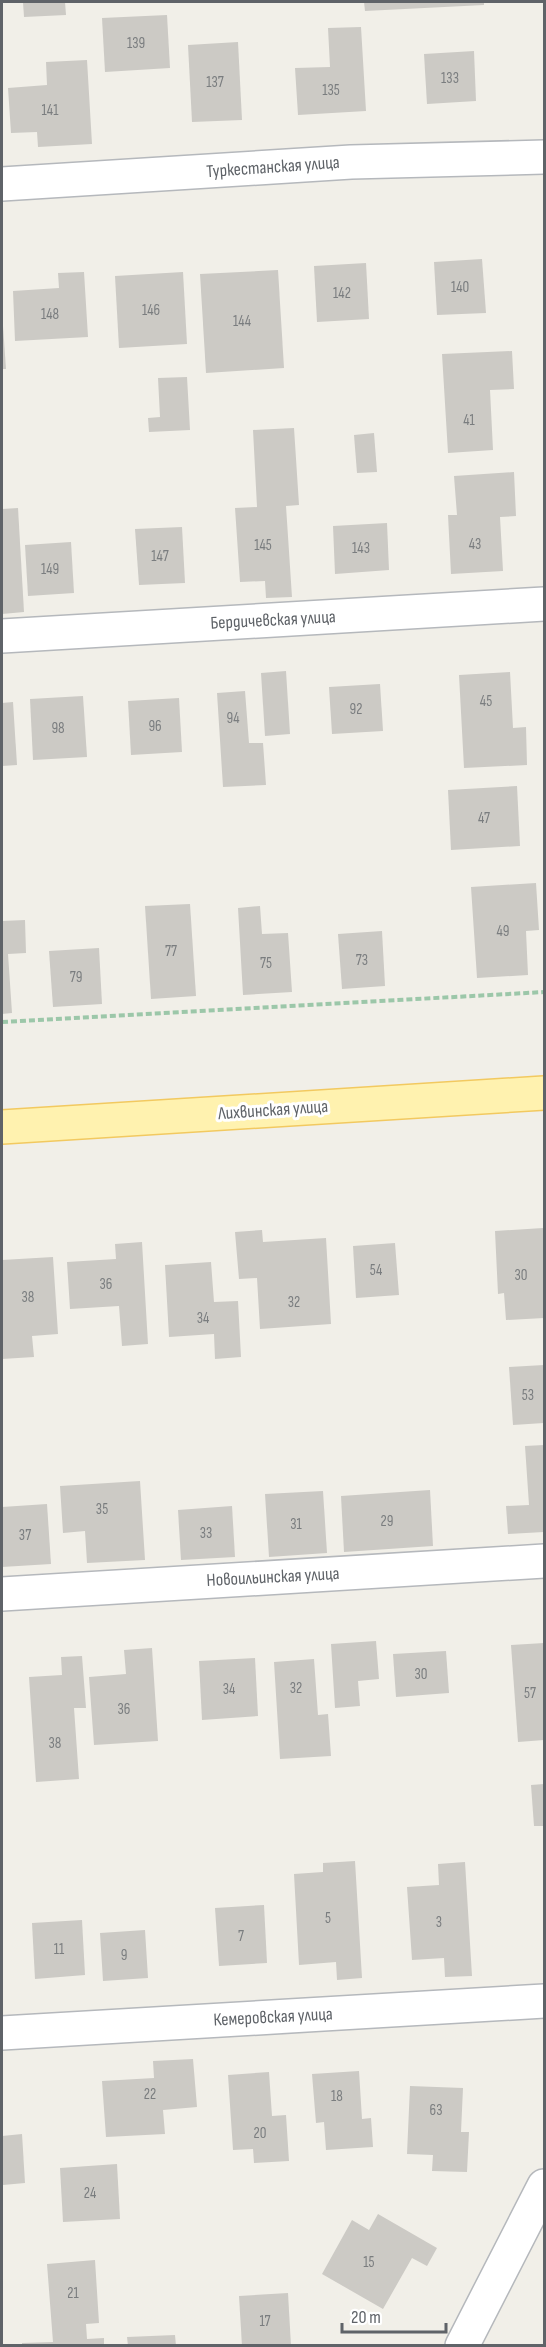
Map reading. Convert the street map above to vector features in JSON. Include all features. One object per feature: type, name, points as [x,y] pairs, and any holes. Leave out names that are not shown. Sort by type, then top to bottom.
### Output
[{"type":"main road","name":"Лихвинская улица","points":[[2,1127],[544,1093]]},
{"type":"street","name":"Туркестанская улица","points":[[2,184],[351,162],[544,157]]},
{"type":"street","name":"Бердичевская улица","points":[[2,636],[544,604]]},
{"type":"street","name":"Новоильинская улица","points":[[2,1594],[544,1561]]},
{"type":"street","name":"Кемеровская улица","points":[[2,2033],[544,2001]]},
{"type":"street","points":[[462,2346],[544,2186]]},
{"type":"path","points":[[2,1022],[544,992]]},
{"type":"building","points":[[23,2],[65,2],[66,15],[24,17]]},
{"type":"building","points":[[364,2],[484,2],[484,5],[365,11]]},
{"type":"building","points":[[167,15],[170,68],[105,72],[102,18]]},
{"type":"building","points":[[361,27],[366,111],[298,115],[295,68],[330,67],[328,28]]},
{"type":"building","points":[[238,42],[242,120],[192,122],[188,45]]},
{"type":"building","points":[[474,51],[476,101],[427,104],[424,54]]},
{"type":"building","points":[[87,60],[92,144],[38,147],[37,132],[11,133],[8,88],[47,85],[46,62]]},
{"type":"building","points":[[482,259],[486,313],[437,315],[434,262]]},
{"type":"building","points":[[366,263],[369,319],[317,322],[314,266]]},
{"type":"building","points":[[278,270],[284,368],[206,373],[200,274]]},
{"type":"building","points":[[84,272],[88,337],[15,341],[13,291],[59,288],[58,273]]},
{"type":"building","points":[[183,272],[187,344],[119,348],[115,276]]},
{"type":"building","points":[[3,326],[6,369],[2,369]]},
{"type":"building","points":[[512,351],[514,389],[490,390],[493,450],[448,453],[442,354]]},
{"type":"building","points":[[187,377],[190,430],[149,432],[148,418],[160,417],[158,378]]},
{"type":"building","points":[[294,428],[299,505],[286,506],[292,597],[266,598],[265,581],[240,582],[235,508],[257,507],[253,430]]},
{"type":"building","points":[[374,433],[377,472],[357,473],[354,435]]},
{"type":"building","points":[[514,472],[516,516],[500,517],[503,571],[451,574],[448,515],[457,515],[454,476]]},
{"type":"building","points":[[18,508],[24,612],[2,614],[2,509]]},
{"type":"building","points":[[387,523],[389,570],[335,574],[333,526]]},
{"type":"building","points":[[182,527],[185,583],[139,585],[135,529]]},
{"type":"building","points":[[71,542],[74,593],[28,596],[25,545]]},
{"type":"building","points":[[286,671],[290,734],[265,736],[261,673]]},
{"type":"building","points":[[510,672],[513,728],[526,727],[527,765],[464,768],[459,675]]},
{"type":"building","points":[[380,684],[383,731],[332,734],[329,687]]},
{"type":"building","points":[[245,691],[249,743],[263,743],[266,785],[223,787],[217,693]]},
{"type":"building","points":[[83,696],[87,757],[33,760],[30,699]]},
{"type":"building","points":[[179,698],[182,752],[131,755],[128,701]]},
{"type":"building","points":[[13,702],[17,765],[2,766],[2,703]]},
{"type":"building","points":[[517,786],[520,846],[451,850],[448,790]]},
{"type":"building","points":[[536,883],[539,930],[526,931],[528,975],[477,978],[471,887]]},
{"type":"building","points":[[190,904],[196,996],[151,999],[145,906]]},
{"type":"building","points":[[260,906],[262,934],[288,933],[292,992],[243,995],[238,908]]},
{"type":"building","points":[[25,920],[26,953],[8,954],[12,1013],[2,1014],[2,921]]},
{"type":"building","points":[[382,931],[385,986],[342,989],[338,934]]},
{"type":"building","points":[[99,948],[102,1004],[53,1007],[49,951]]},
{"type":"building","points":[[543,1228],[544,1318],[506,1320],[504,1293],[498,1294],[495,1231]]},
{"type":"building","points":[[262,1230],[263,1242],[326,1238],[331,1324],[260,1329],[257,1278],[239,1279],[235,1232]]},
{"type":"building","points":[[142,1242],[148,1344],[122,1346],[119,1306],[70,1309],[67,1262],[116,1259],[115,1244]]},
{"type":"building","points":[[395,1243],[399,1295],[356,1298],[353,1246]]},
{"type":"building","points":[[53,1257],[58,1334],[32,1336],[34,1357],[2,1359],[2,1260]]},
{"type":"building","points":[[211,1262],[214,1302],[238,1301],[241,1357],[215,1359],[214,1334],[169,1337],[165,1265]]},
{"type":"building","points":[[544,1365],[544,1423],[513,1425],[509,1367]]},
{"type":"building","points":[[544,1445],[544,1532],[508,1534],[506,1506],[529,1505],[525,1446]]},
{"type":"building","points":[[140,1481],[145,1560],[87,1563],[85,1531],[63,1533],[60,1486]]},
{"type":"building","points":[[430,1490],[433,1546],[344,1552],[341,1496]]},
{"type":"building","points":[[323,1491],[327,1553],[269,1557],[265,1494]]},
{"type":"building","points":[[47,1504],[51,1564],[2,1567],[2,1507]]},
{"type":"building","points":[[232,1506],[235,1557],[181,1560],[178,1510]]},
{"type":"building","points":[[376,1641],[379,1679],[358,1681],[360,1706],[335,1708],[331,1644]]},
{"type":"building","points":[[544,1643],[544,1740],[518,1742],[511,1645]]},
{"type":"building","points":[[152,1648],[158,1741],[94,1745],[89,1677],[126,1674],[124,1650]]},
{"type":"building","points":[[446,1651],[449,1693],[396,1697],[393,1654]]},
{"type":"building","points":[[82,1656],[86,1708],[74,1708],[79,1779],[36,1782],[29,1677],[62,1675],[61,1657]]},
{"type":"building","points":[[255,1658],[258,1716],[202,1720],[199,1661]]},
{"type":"building","points":[[314,1659],[318,1715],[328,1714],[331,1756],[280,1759],[274,1662]]},
{"type":"building","points":[[544,1784],[544,1826],[534,1826],[531,1785]]},
{"type":"building","points":[[355,1861],[362,1978],[337,1980],[336,1962],[299,1965],[294,1874],[323,1872],[323,1863]]},
{"type":"building","points":[[465,1862],[472,1976],[445,1977],[444,1958],[412,1960],[407,1887],[439,1885],[438,1864]]},
{"type":"building","points":[[264,1905],[267,1963],[219,1966],[215,1908]]},
{"type":"building","points":[[82,1920],[85,1975],[35,1979],[32,1923]]},
{"type":"building","points":[[145,1930],[148,1978],[103,1981],[100,1933]]},
{"type":"building","points":[[193,2059],[197,2107],[163,2110],[165,2134],[106,2137],[102,2081],[154,2078],[153,2061]]},
{"type":"building","points":[[359,2071],[362,2119],[371,2118],[373,2147],[326,2150],[324,2122],[316,2123],[312,2074]]},
{"type":"building","points":[[269,2072],[272,2116],[286,2115],[289,2161],[254,2163],[253,2149],[233,2150],[228,2075]]},
{"type":"building","points":[[410,2086],[463,2088],[461,2132],[469,2132],[467,2172],[432,2171],[433,2155],[407,2154]]},
{"type":"building","points":[[22,2134],[25,2183],[3,2185],[2,2136]]},
{"type":"building","points":[[117,2164],[120,2219],[63,2222],[60,2168]]},
{"type":"building","points":[[378,2214],[437,2248],[427,2266],[412,2258],[383,2309],[322,2274],[352,2220],[369,2230]]},
{"type":"building","points":[[95,2260],[99,2323],[86,2324],[87,2339],[104,2338],[104,2346],[22,2346],[22,2343],[53,2342],[47,2264]]},
{"type":"building","points":[[288,2293],[291,2346],[242,2346],[239,2296]]},
{"type":"building","points":[[175,2335],[176,2346],[128,2346],[127,2337]]}]
